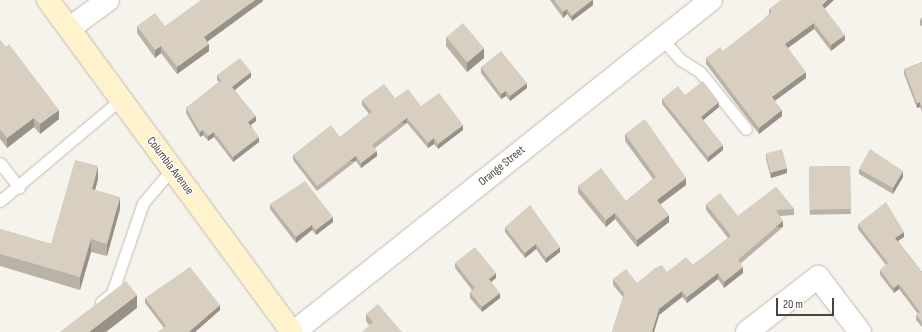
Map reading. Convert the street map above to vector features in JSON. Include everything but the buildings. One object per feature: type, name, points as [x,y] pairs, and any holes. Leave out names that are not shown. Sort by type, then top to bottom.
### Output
[{"type":"main road","name":"Columbia Avenue","points":[[48,0],[70,28],[120,100],[293,332]]},
{"type":"street","points":[[70,28],[108,0]]},
{"type":"street","name":"Orange Street","points":[[293,332],[711,0]]},
{"type":"street","points":[[747,332],[818,277],[860,332]]},
{"type":"lane","points":[[662,39],[681,60],[700,72],[746,129]]},
{"type":"lane","points":[[0,202],[120,100]]},
{"type":"lane","points":[[0,163],[19,187]]},
{"type":"lane","points":[[94,308],[112,293],[143,203],[172,170]]}]
